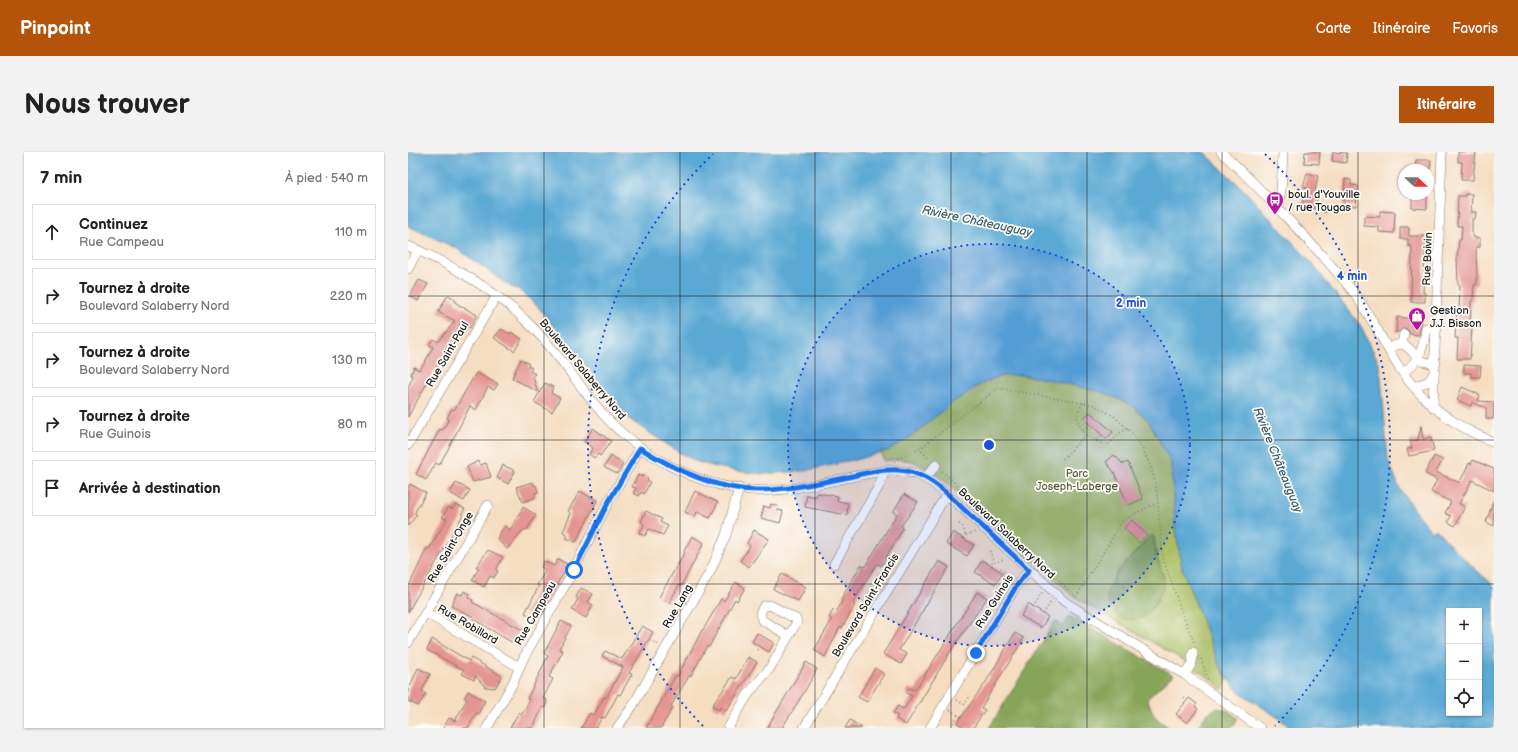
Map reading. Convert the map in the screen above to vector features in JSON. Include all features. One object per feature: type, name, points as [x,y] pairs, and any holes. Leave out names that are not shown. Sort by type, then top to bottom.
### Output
[{"type":"street","points":[[1221,152],[1276,207],[1339,274],[1367,313],[1403,373],[1414,387],[1433,407],[1463,428],[1494,442]]},
{"type":"street","points":[[1276,207],[1281,192],[1283,152]]},
{"type":"street","name":"Rue Boivin","points":[[1433,407],[1436,365],[1442,152]]},
{"type":"street","name":"Boulevard Salaberry Nord","points":[[408,246],[458,270],[526,320],[602,413],[624,435],[640,448],[662,461],[691,474],[739,488],[759,490],[781,489],[885,471],[902,470],[925,478],[947,494],[1055,594],[1085,615],[1185,674],[1260,728]]},
{"type":"street","points":[[408,270],[418,250]]},
{"type":"street","name":"Rue Saint-Paul","points":[[408,445],[496,297]]},
{"type":"street","points":[[1403,373],[1418,357],[1424,344],[1426,328],[1437,329]]},
{"type":"street","points":[[1402,344],[1404,334]]},
{"type":"street","points":[[1388,349],[1397,344],[1402,344],[1410,348],[1423,361],[1436,365],[1429,381],[1414,387]]},
{"type":"street","name":"Rue Campeau","points":[[487,728],[513,683],[519,667],[568,580],[609,501],[640,448]]},
{"type":"street","points":[[925,478],[936,465]]},
{"type":"street","points":[[834,564],[879,486],[885,471]]},
{"type":"street","name":"Rue Lang","points":[[617,728],[632,707],[708,576],[726,535],[739,488]]},
{"type":"street","name":"Boulevard Saint-Francis","points":[[804,728],[947,494]]},
{"type":"street","name":"Rue Saint-Onge","points":[[408,643],[488,504]]},
{"type":"street","name":"Rue Guinois","points":[[930,728],[1017,585],[1029,570]]},
{"type":"street","name":"Rue Robillard","points":[[426,613],[519,667]]},
{"type":"street","points":[[728,728],[749,693],[767,674],[789,636]]},
{"type":"street","points":[[1185,674],[1197,652]]},
{"type":"path","points":[[898,459],[920,448],[998,388],[1083,403],[1101,408],[1128,429],[1143,450],[1151,468],[1158,504],[1163,559],[1206,676]]},
{"type":"path","points":[[1083,403],[1077,417],[1078,422],[1083,430],[1096,441],[1102,444],[1109,444],[1121,432],[1128,429]]},
{"type":"path","points":[[1083,430],[1090,423]]},
{"type":"path","points":[[1064,459],[1087,433]]},
{"type":"path","points":[[1096,441],[1102,435]]},
{"type":"path","points":[[956,485],[1076,597],[1123,520],[1152,505],[1158,504]]},
{"type":"path","points":[[959,524],[963,527],[965,534],[963,538],[976,532]]},
{"type":"path","points":[[990,551],[993,561],[991,566],[995,562],[1002,560],[1005,562]]},
{"type":"path","points":[[1001,568],[1006,573]]},
{"type":"path","points":[[1034,608],[1047,586]]},
{"type":"path","points":[[1043,614],[1055,594]]},
{"type":"path","points":[[950,695],[967,706]]},
{"type":"path","points":[[964,704],[970,696]]},
{"type":"path","points":[[944,706],[961,717]]},
{"type":"path","points":[[953,723],[958,715]]},
{"type":"green space","name":"Parc Joseph-Laberge","points":[[1007,375],[1020,375],[1048,379],[1110,394],[1134,407],[1149,421],[1171,463],[1175,524],[1182,568],[1220,667],[1228,680],[1222,690],[1213,681],[1186,662],[1073,596],[940,477],[913,461],[898,459],[884,461],[881,453],[912,435],[967,392],[983,383],[999,377]]},
{"type":"green space","points":[[1151,535],[1154,537],[1157,557],[1164,578],[1164,587],[1153,608],[1143,618],[1131,620],[1120,618],[1107,601],[1107,593],[1117,572]]},
{"type":"green space","points":[[1070,616],[1173,675],[1147,699],[1155,717],[1169,728],[989,728],[1055,621],[1063,626]]},
{"type":"green space","points":[[1216,708],[1226,709],[1238,718],[1232,728],[1197,728],[1207,714]]},
{"type":"water","name":"Rivière Châteauguay","points":[[408,152],[1204,152],[1242,188],[1309,260],[1361,326],[1380,365],[1388,460],[1400,489],[1417,514],[1432,532],[1436,529],[1458,553],[1494,586],[1494,728],[1290,728],[1280,719],[1238,691],[1220,667],[1182,568],[1175,524],[1171,463],[1149,421],[1134,407],[1122,400],[1098,391],[1048,379],[1020,375],[999,376],[976,387],[952,403],[908,439],[889,450],[855,460],[839,462],[837,464],[803,471],[762,474],[736,471],[708,465],[695,461],[677,451],[629,419],[538,307],[518,289],[511,287],[456,248],[408,226]]},
{"type":"building","points":[[1305,152],[1320,152],[1319,164],[1304,163]]},
{"type":"building","points":[[1333,152],[1347,153],[1346,163],[1332,161]]},
{"type":"building","points":[[1458,152],[1476,152],[1473,180],[1461,180],[1462,162],[1458,162]]},
{"type":"building","points":[[1416,160],[1431,160],[1431,164],[1416,164]]},
{"type":"building","points":[[1307,173],[1318,176],[1314,196],[1317,197],[1316,204],[1328,205],[1325,213],[1302,203],[1307,188],[1303,187]]},
{"type":"building","points":[[1345,179],[1351,180],[1351,185],[1358,186],[1356,206],[1343,205]]},
{"type":"building","points":[[1465,194],[1472,194],[1471,212],[1476,212],[1475,219],[1472,219],[1472,236],[1474,236],[1474,238],[1480,238],[1480,247],[1476,247],[1477,280],[1476,285],[1474,285],[1473,301],[1471,301],[1470,327],[1472,327],[1470,359],[1457,359],[1458,338],[1455,338],[1457,309],[1459,309],[1460,285],[1458,285],[1457,258],[1462,226],[1457,226],[1458,196],[1465,196]]},
{"type":"building","points":[[1412,200],[1427,200],[1427,209],[1412,208]]},
{"type":"building","points":[[1380,211],[1395,212],[1394,233],[1379,232],[1379,227],[1364,226],[1364,216],[1380,217]]},
{"type":"building","points":[[1400,227],[1409,227],[1409,236],[1426,236],[1423,293],[1425,293],[1425,302],[1411,302],[1412,249],[1411,246],[1408,246],[1408,239],[1400,239]]},
{"type":"building","points":[[419,280],[428,284],[418,301],[410,296]]},
{"type":"building","points":[[448,295],[455,299],[455,302],[459,305],[477,315],[470,328],[461,323],[408,417],[408,387],[413,377],[411,374],[414,367],[419,370],[433,347],[429,345],[433,339],[438,342],[455,321],[438,312]]},
{"type":"building","points":[[1397,317],[1422,320],[1419,335],[1410,334],[1405,328],[1396,333]]},
{"type":"building","points":[[501,329],[510,334],[511,332],[522,339],[514,351],[494,338]]},
{"type":"building","points":[[521,359],[532,368],[530,371],[535,374],[533,377],[538,392],[512,378]]},
{"type":"building","points":[[1464,365],[1481,366],[1480,377],[1471,377],[1471,373],[1464,373]]},
{"type":"building","points":[[476,373],[498,384],[494,390],[488,387],[476,410],[470,406],[439,465],[436,463],[426,480],[416,474],[440,429],[443,430],[449,419],[447,418],[451,410],[455,409]]},
{"type":"building","points":[[545,383],[553,387],[551,393],[560,398],[552,412],[534,402]]},
{"type":"building","points":[[1462,387],[1480,395],[1478,401],[1494,402],[1493,419],[1486,419],[1486,408],[1472,402],[1471,406],[1457,400]]},
{"type":"building","points":[[1090,412],[1113,432],[1106,439],[1084,418]]},
{"type":"building","points":[[1421,426],[1423,439],[1431,437],[1434,451],[1409,456],[1407,449],[1412,448],[1410,441],[1418,440]]},
{"type":"building","points":[[593,428],[611,441],[600,456],[598,454],[594,458],[589,454],[593,448],[584,442]]},
{"type":"building","points":[[1114,455],[1123,464],[1128,462],[1143,499],[1128,505],[1114,472],[1106,462]]},
{"type":"building","points":[[611,456],[623,464],[617,474],[604,467]]},
{"type":"building","points":[[1434,456],[1443,460],[1436,472],[1458,482],[1460,482],[1469,463],[1471,464],[1473,460],[1494,469],[1494,491],[1472,480],[1459,504],[1465,507],[1455,526],[1448,522],[1451,516],[1445,513],[1451,502],[1431,492],[1437,480],[1425,473]]},
{"type":"building","points":[[478,461],[480,465],[486,463],[491,477],[473,482],[467,467]]},
{"type":"building","points":[[503,465],[515,471],[508,484],[497,478]]},
{"type":"building","points":[[638,475],[642,477],[643,475],[648,478],[647,480],[650,482],[644,494],[641,492],[639,496],[633,493],[636,488],[632,487]]},
{"type":"building","points":[[533,482],[534,486],[536,485],[538,492],[535,493],[536,497],[523,502],[516,487]]},
{"type":"building","points":[[456,483],[470,490],[464,501],[450,493]]},
{"type":"building","points":[[410,484],[426,493],[416,510],[415,514],[417,515],[408,526],[408,487]]},
{"type":"building","points":[[580,491],[597,501],[576,542],[566,538],[568,535],[563,532],[571,513],[568,511]]},
{"type":"building","points":[[695,491],[718,502],[710,518],[697,512],[695,517],[685,512]]},
{"type":"building","points":[[817,493],[838,496],[837,501],[848,503],[847,515],[805,507],[807,495],[816,497]]},
{"type":"building","points":[[904,494],[918,502],[901,526],[903,528],[881,566],[877,564],[859,592],[853,604],[855,605],[842,628],[840,627],[825,657],[814,650],[832,620],[829,618],[833,610],[837,611],[843,600],[841,599],[861,565],[865,567],[897,514],[893,512]]},
{"type":"building","points":[[1494,502],[1494,526],[1486,522]]},
{"type":"building","points":[[456,504],[465,509],[461,514],[463,515],[408,612],[408,588],[427,548],[429,549],[447,519],[442,517],[449,507],[452,509]]},
{"type":"building","points":[[771,504],[778,506],[777,510],[783,511],[780,523],[761,518],[764,506],[770,508]]},
{"type":"building","points":[[523,507],[536,515],[527,530],[523,530],[507,549],[497,539],[499,536],[498,535],[505,526],[510,530]]},
{"type":"building","points":[[646,511],[662,519],[660,522],[668,526],[663,535],[649,529],[645,536],[639,533],[644,525],[641,522]]},
{"type":"building","points":[[1132,520],[1147,535],[1139,543],[1124,528]]},
{"type":"building","points":[[754,530],[769,539],[749,567],[740,561],[750,546],[747,543]]},
{"type":"building","points":[[953,532],[974,545],[967,556],[946,544]]},
{"type":"building","points":[[692,536],[704,543],[681,586],[679,585],[669,603],[659,597],[685,552],[684,551]]},
{"type":"building","points":[[488,550],[503,557],[496,570],[498,571],[494,578],[490,576],[484,587],[472,580],[479,568],[476,567]]},
{"type":"building","points":[[558,559],[569,565],[545,603],[548,604],[542,614],[537,611],[534,617],[525,613],[539,586],[537,585],[546,570],[541,567],[544,561],[554,566]]},
{"type":"building","points":[[982,560],[1003,573],[995,584],[975,572]]},
{"type":"building","points":[[939,561],[949,567],[899,650],[907,654],[901,664],[883,654]]},
{"type":"building","points":[[782,574],[806,587],[798,601],[773,589]]},
{"type":"building","points":[[736,582],[745,588],[737,601],[735,599],[709,647],[707,646],[691,676],[689,676],[671,706],[673,707],[661,728],[646,728],[676,675],[678,676],[702,630],[721,599],[724,601]]},
{"type":"building","points":[[581,588],[593,594],[588,602],[593,605],[586,618],[572,610],[578,599],[576,597]]},
{"type":"building","points":[[464,591],[470,594],[469,598],[473,600],[472,602],[526,632],[518,646],[473,619],[474,617],[451,606],[457,593],[462,595]]},
{"type":"building","points":[[977,592],[987,598],[952,649],[906,725],[896,719],[898,716],[893,713],[898,706],[903,709],[905,708],[912,696],[906,693],[909,688],[914,690],[916,689]]},
{"type":"building","points":[[1028,604],[1048,617],[1041,628],[1021,616]]},
{"type":"building","points":[[561,621],[571,626],[559,649],[563,651],[549,677],[553,679],[543,698],[547,700],[546,707],[542,708],[533,728],[510,728],[519,712],[522,714],[530,700],[527,699],[548,656],[544,653]]},
{"type":"building","points":[[642,626],[653,632],[629,673],[632,674],[620,695],[618,694],[605,718],[602,717],[596,728],[581,728],[590,713],[594,715],[604,697],[606,698],[623,667],[602,656],[605,651],[622,659]]},
{"type":"building","points":[[757,633],[774,643],[769,652],[752,642]]},
{"type":"building","points":[[1015,633],[1024,638],[981,708],[985,710],[973,728],[964,728],[957,723],[986,682]]},
{"type":"building","points":[[432,639],[469,661],[471,658],[502,676],[495,688],[485,687],[476,676],[474,680],[462,674],[464,670],[427,650]]},
{"type":"building","points":[[748,657],[757,662],[726,711],[720,707],[719,710],[712,706],[732,677],[736,679]]},
{"type":"building","points":[[806,662],[817,669],[806,689],[782,728],[767,728]]},
{"type":"building","points":[[418,668],[430,674],[422,691],[426,694],[418,706],[408,701],[408,691]]},
{"type":"building","points":[[875,668],[884,674],[867,702],[858,697]]},
{"type":"building","points":[[468,691],[485,701],[478,714],[476,713],[468,728],[443,728],[449,718],[455,721],[467,699],[464,698]]},
{"type":"building","points":[[1189,698],[1197,704],[1195,706],[1198,709],[1187,723],[1176,714]]},
{"type":"building","points":[[850,720],[862,728],[845,728]]},
{"type":"place","name":"boul. d'Youville / rue Tougas","points":[[1275,215]]},
{"type":"place","name":"Gestion J.J. Bisson","points":[[1417,331]]},
{"type":"route","points":[[574,570],[609,501],[640,448],[662,461],[699,478],[731,487],[753,490],[768,490],[808,485],[880,471],[897,470],[915,473],[928,480],[947,494],[1029,570],[1017,585],[976,653]]}]
